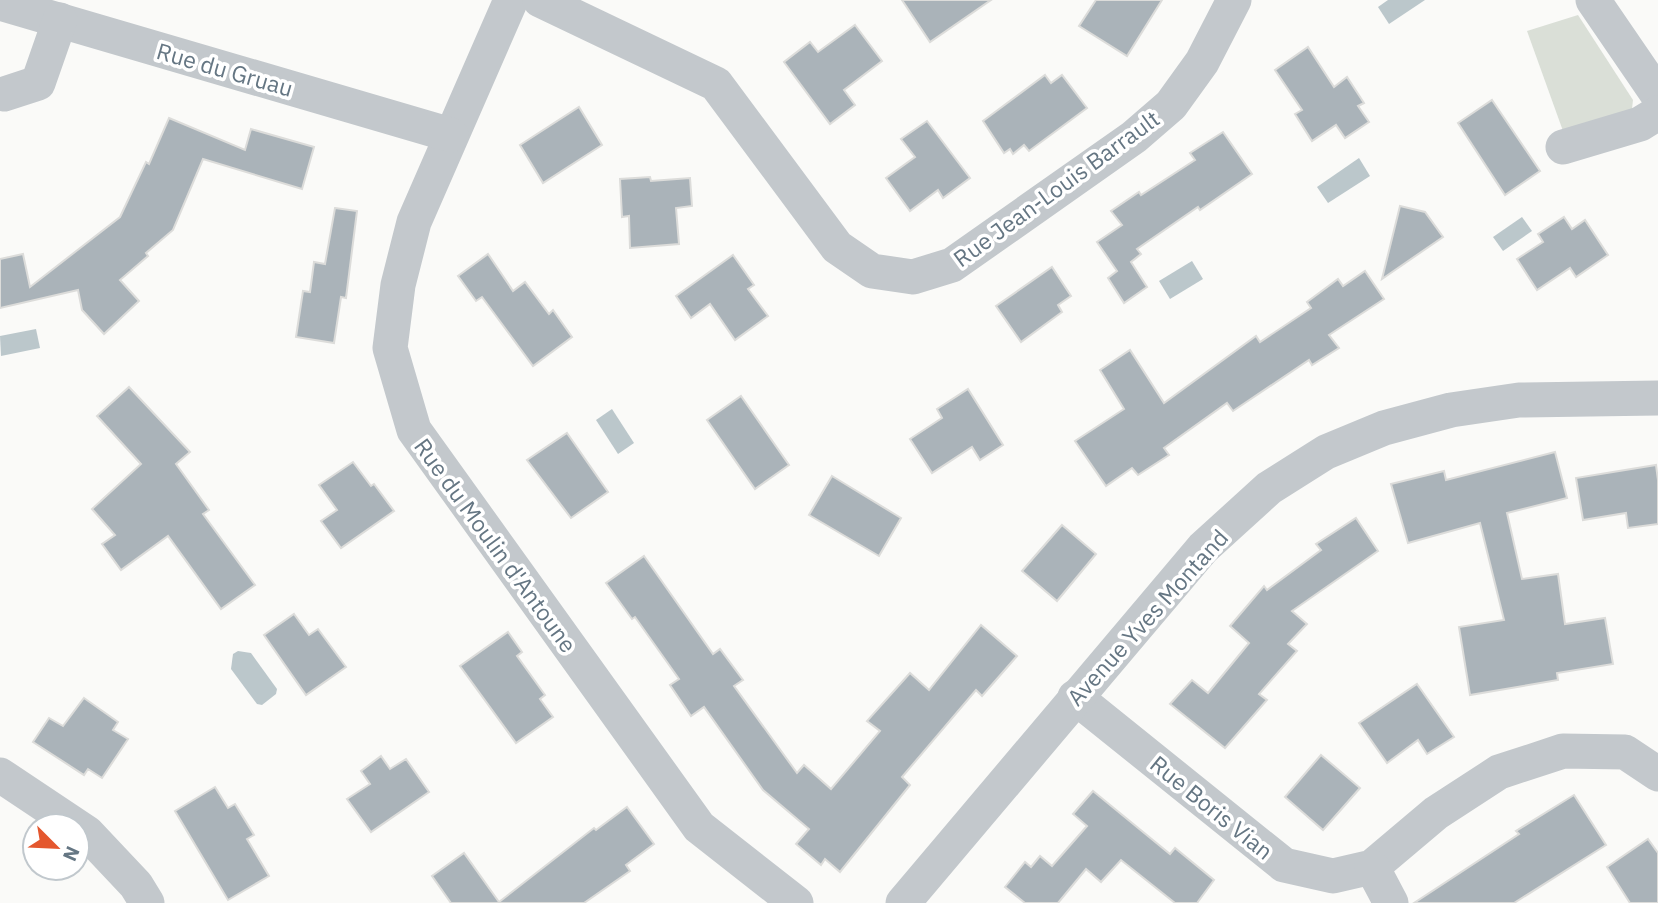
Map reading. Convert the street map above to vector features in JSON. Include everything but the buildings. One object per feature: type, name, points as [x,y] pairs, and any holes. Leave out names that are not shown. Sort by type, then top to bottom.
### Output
[{"type":"street","name":"Rue du Moulin d'Antoune","points":[[511,0],[414,222],[398,285],[390,348],[414,430],[699,827],[796,903]]},
{"type":"street","name":"Rue Jean-Louis Barrault","points":[[540,0],[716,84],[837,247],[872,271],[913,277],[952,265],[1134,137],[1171,105],[1202,62],[1234,0]]},
{"type":"street","points":[[1593,0],[1658,95]]},
{"type":"street","name":"Rue du Gruau","points":[[0,3],[451,135]]},
{"type":"street","points":[[4,94],[38,83],[60,20]]},
{"type":"street","points":[[1563,147],[1640,124],[1658,114]]},
{"type":"street","name":"Avenue Yves Montand","points":[[903,903],[1203,548],[1269,488],[1326,452],[1384,428],[1451,410],[1518,400],[1658,398]]},
{"type":"street","name":"Rue Boris Vian","points":[[1075,697],[1284,865],[1333,876],[1372,867],[1436,813],[1499,772],[1563,751],[1625,752],[1658,774]]},
{"type":"street","points":[[0,775],[87,832],[136,885],[147,903]]},
{"type":"street","points":[[1372,867],[1391,903]]},
{"type":"shaded area","points":[[1388,0],[1425,0],[1389,24],[1378,7]]},
{"type":"shaded area","points":[[1578,15],[1633,100],[1632,109],[1563,131],[1527,31]]},
{"type":"shaded area","points":[[1359,158],[1370,176],[1328,203],[1317,187]]},
{"type":"shaded area","points":[[1522,217],[1532,231],[1503,251],[1493,237]]},
{"type":"shaded area","points":[[1192,261],[1203,279],[1170,299],[1159,281]]},
{"type":"shaded area","points":[[36,329],[40,348],[1,356],[0,336]]},
{"type":"shaded area","points":[[612,409],[634,443],[618,454],[596,420]]},
{"type":"shaded area","points":[[238,651],[251,653],[277,689],[276,694],[262,705],[257,704],[231,669],[233,654]]}]
